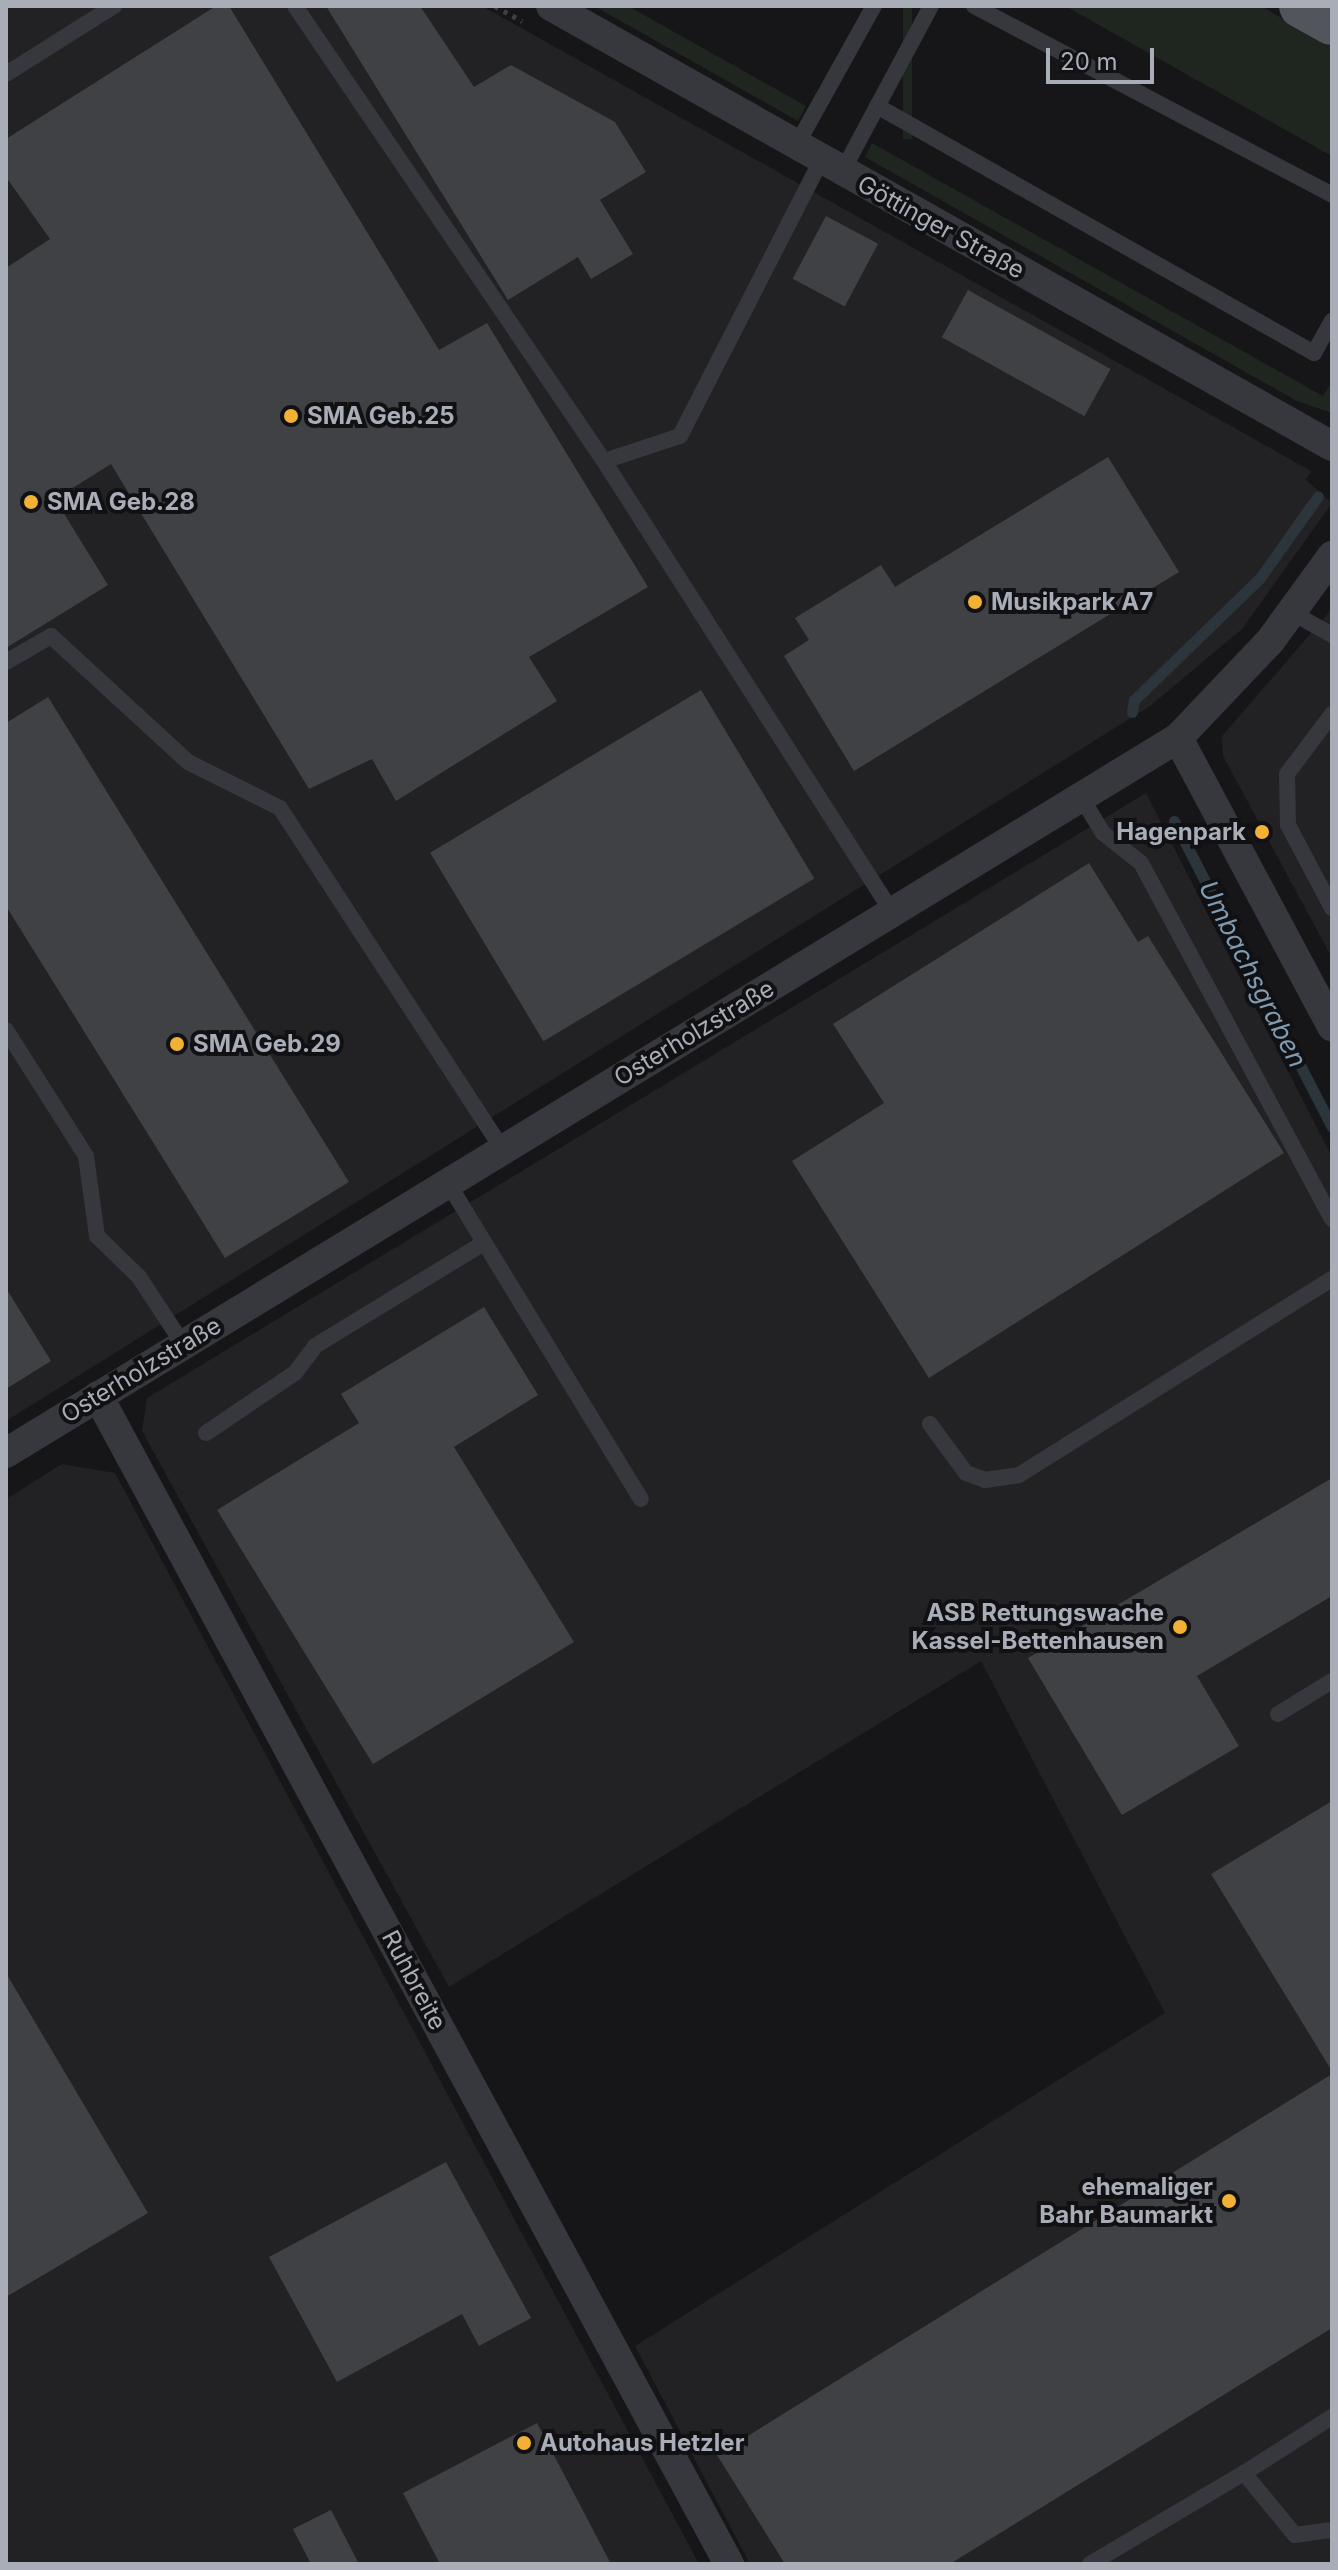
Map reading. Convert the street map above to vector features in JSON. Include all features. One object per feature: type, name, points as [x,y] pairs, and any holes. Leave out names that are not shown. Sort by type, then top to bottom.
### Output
[{"type":"main road","points":[[1301,6],[1332,23]]},
{"type":"street","name":"Göttinger Straße","points":[[551,6],[1332,446]]},
{"type":"street","name":"Osterholzstraße","points":[[6,1453],[1178,738],[1291,612],[1332,556]]},
{"type":"street","points":[[1178,738],[1332,1027]]},
{"type":"street","name":"Ruhbreite","points":[[98,1396],[729,2564]]},
{"type":"lane","points":[[6,74],[114,6]]},
{"type":"lane","points":[[295,6],[604,461],[892,912]]},
{"type":"lane","points":[[604,461],[680,436],[820,160],[874,6]]},
{"type":"lane","points":[[820,160],[877,106],[931,6]]},
{"type":"lane","points":[[974,6],[1332,195]]},
{"type":"lane","points":[[877,106],[1314,353],[1332,321]]},
{"type":"lane","points":[[1291,612],[1332,635]]},
{"type":"lane","points":[[6,662],[51,636],[188,762],[280,808],[502,1149]]},
{"type":"lane","points":[[1332,714],[1287,774],[1288,825],[1332,908]]},
{"type":"lane","points":[[1081,797],[1103,833],[1141,863],[1332,1219]]},
{"type":"lane","points":[[6,1030],[86,1156],[97,1236],[139,1277],[183,1344]]},
{"type":"lane","points":[[448,1183],[641,1499]]},
{"type":"lane","points":[[206,1433],[295,1373],[315,1346],[484,1243]]},
{"type":"lane","points":[[930,1424],[966,1473],[985,1480],[1019,1475],[1332,1279]]},
{"type":"lane","points":[[1278,1714],[1332,1681]]},
{"type":"lane","points":[[1090,2564],[1332,2417]]},
{"type":"lane","points":[[1244,2473],[1295,2535],[1332,2530]]},
{"type":"shaded area","points":[[6,6],[482,6],[1311,471],[1306,480],[1332,503],[1242,629],[1150,706],[6,1421]]},
{"type":"shaded area","points":[[594,6],[628,6],[806,106],[798,121]]},
{"type":"shaded area","points":[[903,6],[912,6],[912,139],[903,139]]},
{"type":"shaded area","points":[[1065,6],[1261,6],[1332,47],[1332,156]]},
{"type":"shaded area","points":[[872,143],[1323,396],[1332,382],[1332,413],[1297,401],[865,157]]},
{"type":"shaded area","points":[[1332,609],[1332,958],[1223,756],[1222,736]]},
{"type":"shaded area","points":[[1146,793],[1332,1157],[1332,2564],[750,2564],[635,2346],[1165,2013],[981,1661],[449,1987],[142,1431],[147,1398]]},
{"type":"shaded area","points":[[62,1464],[115,1473],[699,2564],[6,2564],[6,1499]]},
{"type":"building","name":"SMA Geb.25","points":[[216,6],[229,6],[439,350],[487,323],[648,587],[529,657],[557,701],[396,801],[372,759],[309,789],[111,464],[55,499],[108,585],[6,648],[6,268],[50,239],[6,177],[6,139]]},
{"type":"building","points":[[326,6],[420,6],[474,87],[511,65],[615,122],[646,172],[600,200],[633,254],[591,279],[578,257],[508,300]]},
{"type":"building","points":[[826,216],[878,244],[845,306],[793,279]]},
{"type":"building","points":[[968,290],[1111,369],[1084,416],[942,337]]},
{"type":"building","name":"Musikpark A7","points":[[1108,457],[1179,572],[854,771],[784,656],[809,640],[795,618],[881,565],[895,587]]},
{"type":"building","points":[[701,690],[814,879],[543,1041],[430,853]]},
{"type":"building","name":"SMA Geb.29","points":[[48,697],[349,1182],[225,1258],[6,906],[6,723]]},
{"type":"building","points":[[1089,863],[1138,942],[1148,936],[1284,1153],[929,1378],[792,1161],[884,1103],[833,1024]]},
{"type":"building","points":[[6,1288],[51,1361],[6,1389]]},
{"type":"building","points":[[484,1307],[538,1395],[454,1447],[574,1642],[373,1764],[217,1510],[359,1423],[341,1394]]},
{"type":"building","name":"ASB Rettungswache Kassel-Bettenhausen","points":[[1332,1478],[1332,1596],[1197,1676],[1239,1746],[1122,1815],[1028,1658]]},
{"type":"building","points":[[1332,1801],[1332,2071],[1211,1874]]},
{"type":"building","points":[[6,1973],[148,2213],[6,2297]]},
{"type":"building","name":"ehemaliger Bahr Baumarkt","points":[[1332,2074],[1332,2328],[950,2564],[785,2564],[717,2455]]},
{"type":"building","points":[[446,2162],[531,2318],[479,2346],[462,2314],[337,2382],[269,2257]]},
{"type":"building","points":[[537,2423],[611,2564],[440,2564],[403,2493]]},
{"type":"building","points":[[331,2510],[359,2564],[311,2564],[293,2529]]},
{"type":"waterway","name":"Umbachsgraben","points":[[1132,712],[1134,700],[1260,578],[1318,496]]},
{"type":"waterway","name":"Umbachsgraben","points":[[1174,821],[1332,1127]]},
{"type":"place","name":"SMA Geb.25","points":[[291,416]]},
{"type":"place","name":"SMA Geb.28","points":[[31,502]]},
{"type":"place","name":"Musikpark A7","points":[[975,602]]},
{"type":"place","name":"Hagenpark","points":[[1262,832]]},
{"type":"place","name":"SMA Geb.29","points":[[177,1044]]},
{"type":"place","name":"ASB Rettungswache Kassel-Bettenhausen","points":[[1180,1627]]},
{"type":"place","name":"ehemaliger Bahr Baumarkt","points":[[1229,2201]]},
{"type":"place","name":"Autohaus Hetzler","points":[[524,2443]]}]
